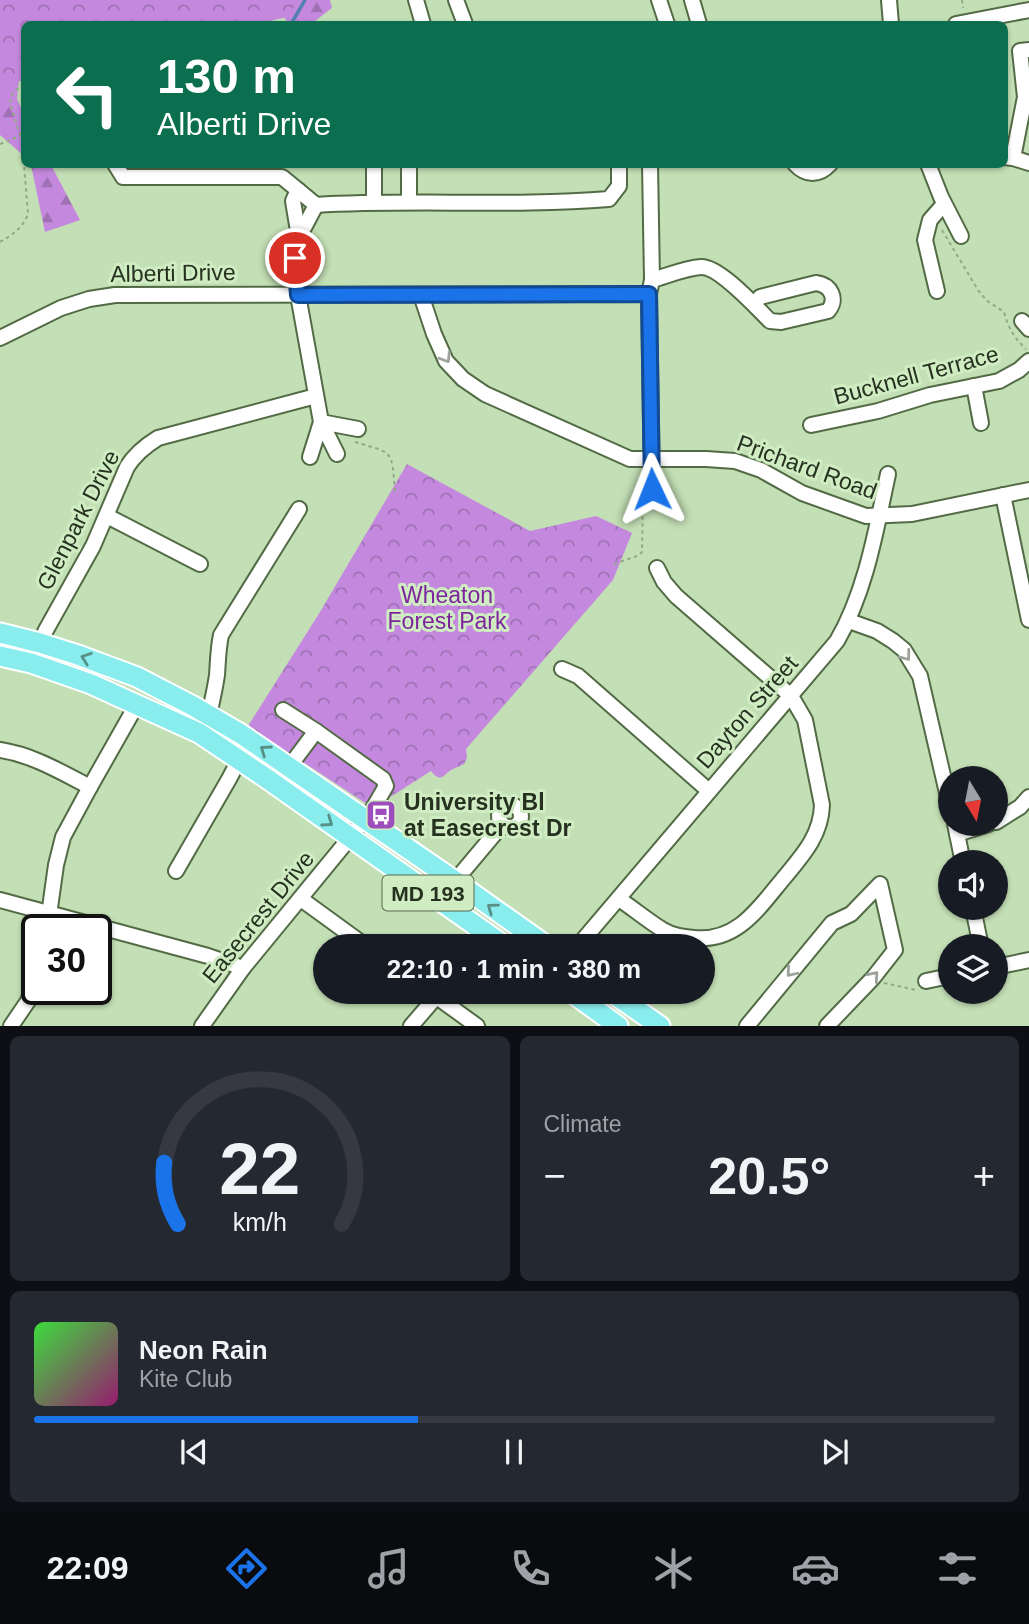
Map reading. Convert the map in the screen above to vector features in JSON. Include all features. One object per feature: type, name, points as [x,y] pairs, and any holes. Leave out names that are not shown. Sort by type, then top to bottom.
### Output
[{"type":"main road","name":"MD 193","points":[[0,633],[78,655],[137,677],[209,715],[241,734],[530,934]]},
{"type":"main road","name":"MD 193","points":[[0,656],[31,663],[91,684],[198,733],[488,934]]},
{"type":"main road","points":[[584,1004],[604,1022]]},
{"type":"main road","points":[[628,1004],[660,1026]]},
{"type":"street","points":[[416,0],[420,21]]},
{"type":"street","points":[[456,0],[464,21]]},
{"type":"street","points":[[659,0],[666,21]]},
{"type":"street","points":[[692,0],[698,21]]},
{"type":"street","points":[[889,0],[891,21]]},
{"type":"street","points":[[972,21],[1029,10]]},
{"type":"street","points":[[1029,50],[1020,51],[1025,97],[1009,157],[1029,163]]},
{"type":"street","points":[[117,168],[123,177],[282,177],[316,205],[374,202],[562,202],[609,198],[619,186],[619,168]]},
{"type":"street","points":[[374,168],[374,202]]},
{"type":"street","points":[[409,168],[409,202]]},
{"type":"street","points":[[648,493],[651,460],[650,168]]},
{"type":"street","points":[[799,168],[808,173],[817,173],[826,168]]},
{"type":"street","points":[[930,168],[961,236]]},
{"type":"street","points":[[298,190],[293,201],[299,237]]},
{"type":"street","points":[[937,291],[925,240],[930,220],[944,204]]},
{"type":"street","points":[[316,205],[299,237],[295,258],[298,295],[321,422],[337,454]]},
{"type":"street","name":"Alberti Drive","points":[[0,338],[61,308],[89,299],[115,295],[421,295],[650,287],[700,267],[720,274],[756,307]]},
{"type":"street","points":[[816,283],[824,284],[833,297],[828,311],[781,322],[770,321],[756,307],[760,297],[816,283]]},
{"type":"street","name":"Prichard Road","points":[[421,295],[446,361],[463,379],[485,394],[630,459],[735,461],[761,470],[802,492],[866,516],[912,514],[1029,489]]},
{"type":"street","name":"Bucknell Terrace","points":[[811,425],[878,411],[930,395],[999,382],[1029,361]]},
{"type":"street","points":[[974,386],[981,423]]},
{"type":"street","name":"Glenpark Drive","points":[[31,663],[93,546],[133,457],[158,438],[316,396]]},
{"type":"street","points":[[321,422],[356,435]]},
{"type":"street","points":[[310,457],[321,422]]},
{"type":"street","name":"Dayton Street","points":[[589,934],[837,642],[849,621],[866,568],[888,474]]},
{"type":"street","points":[[1003,495],[1029,620]]},
{"type":"street","points":[[209,715],[216,683],[217,653],[221,635],[299,509]]},
{"type":"street","points":[[107,516],[200,564]]},
{"type":"street","points":[[620,899],[665,932],[680,937],[708,939],[721,936],[739,927],[759,908],[804,853],[822,819],[822,805],[805,720],[792,696],[676,596],[657,568]]},
{"type":"street","points":[[849,621],[877,631],[904,650],[919,676],[940,766]]},
{"type":"street","points":[[562,669],[578,676],[709,791]]},
{"type":"street","points":[[49,914],[63,837],[137,704]]},
{"type":"street","points":[[283,709],[316,731],[289,767]]},
{"type":"street","name":"Easecrest Drive","points":[[202,1026],[243,968],[365,820],[386,786],[383,779],[316,731]]},
{"type":"street","points":[[0,750],[40,761],[90,787]]},
{"type":"street","points":[[176,871],[239,760]]},
{"type":"street","points":[[1008,814],[1029,797]]},
{"type":"street","points":[[455,881],[502,825]]},
{"type":"street","points":[[747,1026],[832,923],[851,914],[880,884],[895,950],[873,978],[827,1026]]},
{"type":"street","points":[[301,899],[349,934]]},
{"type":"street","points":[[0,900],[31,914]]},
{"type":"street","points":[[112,936],[208,956],[243,968]]},
{"type":"street","points":[[1008,964],[1029,960]]},
{"type":"street","points":[[921,985],[938,980]]},
{"type":"street","points":[[411,1026],[426,1004]]},
{"type":"street","points":[[447,1004],[477,1026]]},
{"type":"street","points":[[10,1026],[24,1005]]},
{"type":"path","points":[[962,0],[963,8]]},
{"type":"path","points":[[0,144],[21,136],[10,99],[14,91],[21,87]]},
{"type":"path","points":[[0,242],[18,230],[28,214],[25,168]]},
{"type":"path","points":[[933,216],[978,290],[986,300],[1004,312],[1008,327],[1029,352]]},
{"type":"path","points":[[356,435],[386,451],[390,456],[395,491],[398,494]]},
{"type":"path","points":[[614,564],[642,552],[648,493]]},
{"type":"path","points":[[876,981],[921,985]]},
{"type":"green space","points":[[0,0],[330,0],[332,8],[315,21],[287,21],[283,16],[261,21],[21,21],[17,99],[21,108],[21,153],[0,135]]},
{"type":"green space","points":[[0,0],[299,0],[287,17],[270,21],[21,21],[21,81],[2,86]]},
{"type":"green space","points":[[32,168],[53,168],[80,220],[45,232]]},
{"type":"green space","name":"Wheaton Forest Park","points":[[407,464],[530,531],[596,516],[632,533],[613,580],[466,749],[467,758],[464,764],[440,778],[431,771],[373,808],[248,726],[320,612]]},
{"type":"waterway","points":[[293,21],[305,0]]},
{"type":"place","name":"University Bl at Easecrest Dr","points":[[381,815]]},
{"type":"route","points":[[295,258],[298,295],[649,294],[652,489]]}]
